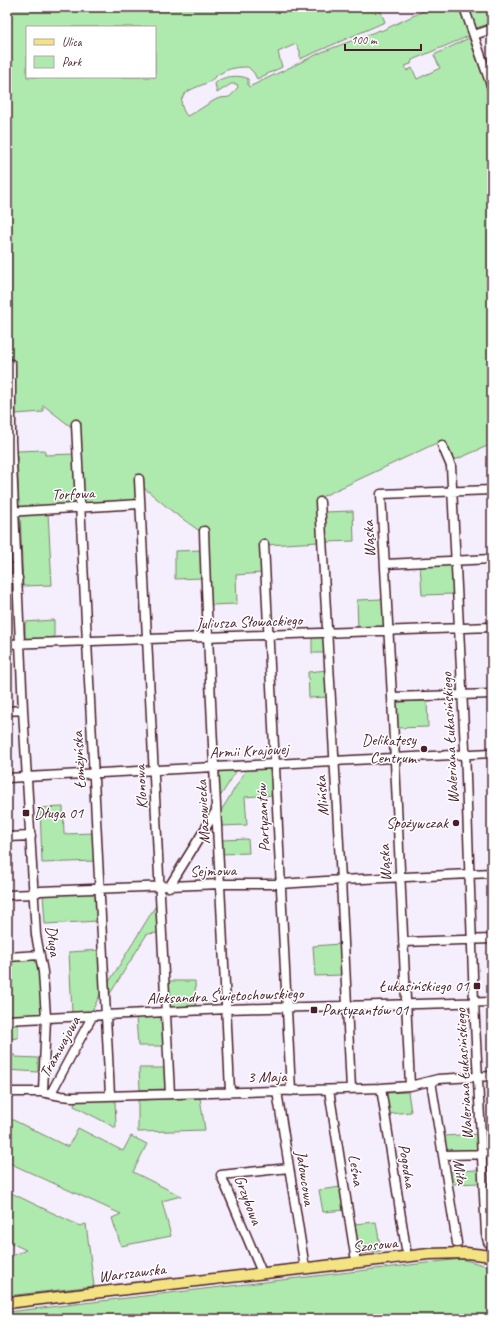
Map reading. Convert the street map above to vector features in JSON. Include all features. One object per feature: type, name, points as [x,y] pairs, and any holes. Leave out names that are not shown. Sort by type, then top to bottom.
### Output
[{"type":"main road","name":"Szosowa","points":[[261,1274],[450,1253],[492,1256]]},
{"type":"main road","name":"Warszawska","points":[[7,1303],[261,1274]]},
{"type":"street","points":[[464,7],[492,88]]},
{"type":"street","points":[[474,35],[492,29]]},
{"type":"street","name":"Długa","points":[[11,364],[11,511],[18,578],[23,710],[36,935],[43,972],[46,1017],[47,1092]]},
{"type":"street","name":"Łomżyńska","points":[[76,424],[110,1095]]},
{"type":"street","name":"Waleriana Łukasińskiego","points":[[442,445],[452,466],[470,874],[474,1003],[486,1234],[488,1242],[492,1245]]},
{"type":"street","name":"Klonowa","points":[[139,479],[170,1094]]},
{"type":"street","points":[[452,492],[492,490]]},
{"type":"street","name":"Wąska","points":[[410,1086],[389,630],[381,494],[452,492]]},
{"type":"street","name":"Mińska","points":[[320,502],[351,1089]]},
{"type":"street","name":"Torfowa","points":[[11,511],[140,504]]},
{"type":"street","name":"Mazowiecka","points":[[204,531],[207,638],[221,884],[230,1092]]},
{"type":"street","name":"Partyzantów","points":[[264,544],[291,1091]]},
{"type":"street","points":[[385,564],[492,559]]},
{"type":"street","points":[[7,579],[18,578]]},
{"type":"street","name":"Juliusza Słowackiego","points":[[7,644],[492,627]]},
{"type":"street","points":[[392,697],[492,694]]},
{"type":"street","points":[[7,711],[23,710]]},
{"type":"street","name":"Armii Krajowej","points":[[7,778],[492,754]]},
{"type":"street","points":[[169,887],[216,811]]},
{"type":"street","points":[[7,837],[31,836]]},
{"type":"street","name":"Sejmowa","points":[[7,895],[34,894],[40,891],[99,890],[221,884],[280,884],[492,873]]},
{"type":"street","points":[[403,942],[492,939]]},
{"type":"street","points":[[7,957],[40,955]]},
{"type":"street","name":"Aleksandra Świętochowskiego","points":[[7,1020],[226,1009],[492,1002]]},
{"type":"street","name":"Tramwajowa","points":[[47,1092],[93,1015]]},
{"type":"street","name":"3 Maja","points":[[7,1092],[47,1092],[65,1097],[329,1090],[410,1086],[431,1081],[492,1076]]},
{"type":"street","name":"Miła","points":[[431,1081],[457,1243]]},
{"type":"street","name":"Pogodna","points":[[381,1088],[406,1249]]},
{"type":"street","name":"Leśna","points":[[329,1090],[355,1255]]},
{"type":"street","name":"Jałowcowa","points":[[277,1091],[305,1268]]},
{"type":"street","points":[[443,1155],[492,1154]]},
{"type":"street","name":"Grzybowa","points":[[261,1274],[260,1268],[221,1175],[289,1168]]},
{"type":"green space","points":[[7,7],[379,7],[385,22],[300,59],[300,51],[296,44],[278,52],[282,67],[257,79],[248,67],[234,68],[224,71],[210,81],[190,90],[181,100],[182,107],[187,116],[217,99],[229,97],[233,94],[238,87],[237,84],[231,84],[217,93],[215,84],[221,79],[236,76],[245,77],[248,79],[249,87],[322,52],[380,30],[381,31],[432,7],[459,7],[469,36],[412,60],[411,64],[405,66],[407,71],[412,68],[417,79],[440,68],[434,55],[469,38],[492,101],[492,444],[455,460],[443,440],[317,499],[319,542],[267,545],[262,573],[236,575],[237,604],[210,605],[201,532],[173,512],[137,482],[137,502],[83,504],[74,429],[43,405],[43,412],[15,414],[7,380]]},
{"type":"green space","points":[[469,7],[492,7],[492,23],[476,28]]},
{"type":"green space","points":[[7,432],[10,508],[7,508]]},
{"type":"green space","points":[[45,450],[45,455],[75,454],[77,505],[19,508],[17,451]]},
{"type":"green space","points":[[353,511],[354,541],[326,542],[324,512]]},
{"type":"green space","points":[[48,513],[52,585],[23,586],[20,514]]},
{"type":"green space","points":[[202,550],[203,578],[175,579],[175,551]]},
{"type":"green space","points":[[453,564],[454,594],[422,595],[420,565]]},
{"type":"green space","points":[[383,599],[385,628],[358,629],[357,600]]},
{"type":"green space","points":[[54,620],[54,640],[25,641],[25,622]]},
{"type":"green space","points":[[312,637],[325,637],[326,653],[312,653]]},
{"type":"green space","points":[[327,670],[328,697],[309,698],[308,672]]},
{"type":"green space","points":[[427,701],[428,727],[395,728],[395,702]]},
{"type":"green space","points":[[268,769],[272,772],[272,795],[245,797],[247,825],[220,826],[219,814],[246,770]]},
{"type":"green space","points":[[237,770],[218,800],[218,775],[221,771]]},
{"type":"green space","points":[[63,807],[64,834],[94,833],[95,861],[42,863],[40,808]]},
{"type":"green space","points":[[248,839],[249,853],[221,854],[221,840]]},
{"type":"green space","points":[[97,892],[98,921],[45,924],[43,894]]},
{"type":"green space","points":[[158,902],[158,933],[147,934],[108,997],[108,982]]},
{"type":"green space","points":[[340,944],[342,975],[315,976],[313,946]]},
{"type":"green space","points":[[100,950],[101,993],[91,1013],[72,1013],[69,952]]},
{"type":"green space","points":[[33,959],[37,961],[40,984],[41,1015],[7,1017],[7,961]]},
{"type":"green space","points":[[167,981],[195,981],[196,1009],[168,1009]]},
{"type":"green space","points":[[162,1016],[164,1046],[138,1046],[136,1017]]},
{"type":"green space","points":[[7,1023],[18,1023],[18,1038],[7,1039]]},
{"type":"green space","points":[[7,1055],[15,1055],[15,1057],[38,1058],[38,1072],[7,1070]]},
{"type":"green space","points":[[139,1068],[166,1068],[167,1089],[140,1090]]},
{"type":"green space","points":[[408,1092],[411,1112],[388,1114],[385,1093]]},
{"type":"green space","points":[[200,1098],[205,1130],[138,1132],[138,1100]]},
{"type":"green space","points":[[115,1100],[116,1128],[74,1106],[75,1101]]},
{"type":"green space","points":[[7,1117],[68,1147],[78,1128],[123,1151],[131,1136],[147,1144],[133,1172],[181,1196],[162,1201],[171,1236],[121,1246],[112,1218],[121,1214],[7,1162],[7,1135],[10,1128],[7,1126]]},
{"type":"green space","points":[[479,1134],[480,1150],[446,1152],[443,1136]]},
{"type":"green space","points":[[481,1170],[481,1183],[451,1184],[449,1171]]},
{"type":"green space","points":[[341,1187],[345,1210],[323,1212],[319,1190]]},
{"type":"green space","points":[[7,1191],[80,1226],[86,1224],[94,1286],[7,1296],[7,1258],[26,1250],[7,1241]]},
{"type":"green space","points":[[376,1222],[381,1251],[358,1254],[354,1224]]},
{"type":"green space","points":[[461,1259],[492,1267],[492,1319],[7,1319],[7,1312]]},
{"type":"place","name":"Delikatesy Centrum","points":[[424,749]]},
{"type":"place","name":"Długa 01","points":[[26,813]]},
{"type":"place","name":"Spożywczak","points":[[456,823]]},
{"type":"place","name":"Łukasińskiego 01","points":[[477,986]]},
{"type":"place","name":"Partyzantów 01","points":[[314,1010]]}]
